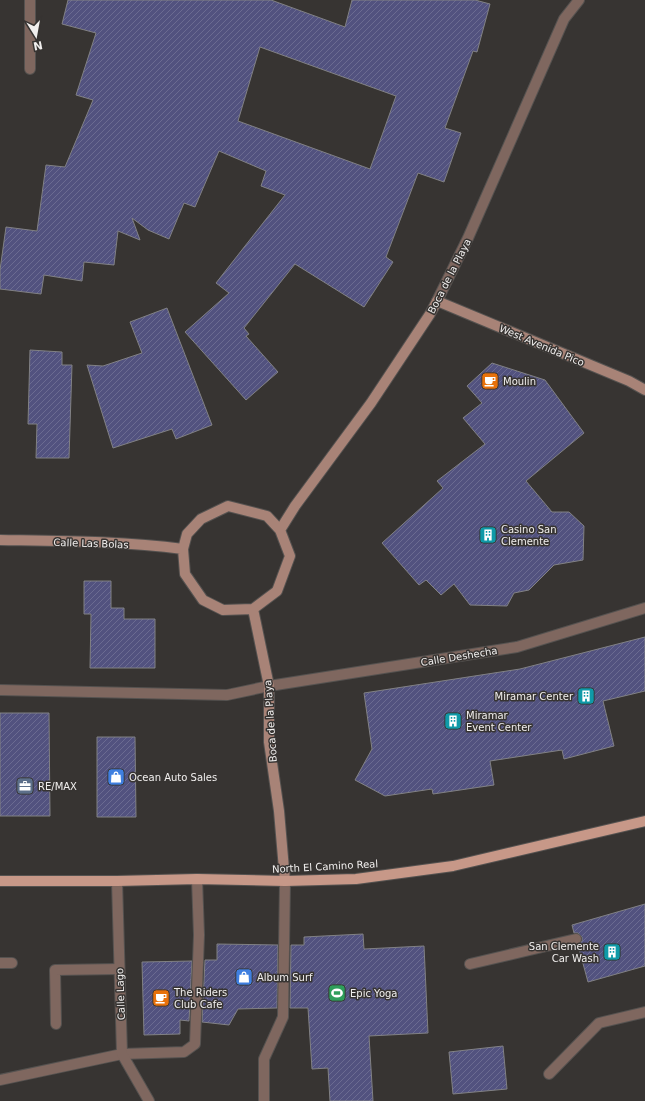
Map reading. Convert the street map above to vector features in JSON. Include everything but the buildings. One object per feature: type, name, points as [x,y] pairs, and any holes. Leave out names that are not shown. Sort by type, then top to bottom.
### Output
[{"type":"main road","name":"North El Camino Real","points":[[0,881],[198,879],[284,882],[356,879],[452,866],[645,822]]},
{"type":"street","points":[[30,0],[30,69]]},
{"type":"street","name":"Boca de la Playa","points":[[280,530],[371,403],[430,314],[468,238],[564,19],[579,0]]},
{"type":"street","name":"West Avenida Pico","points":[[437,301],[629,381],[645,390]]},
{"type":"street","points":[[228,506],[267,516],[280,530],[290,556],[277,591],[253,609],[223,610],[203,600],[185,574],[183,549],[187,534],[201,519],[228,506]]},
{"type":"street","name":"Calle Las Bolas","points":[[0,540],[151,545],[183,549]]},
{"type":"street","name":"Calle Deshecha","points":[[0,690],[227,695],[269,686],[518,647],[645,608]]},
{"type":"street","name":"Boca de la Playa","points":[[253,609],[269,686],[269,742],[279,811],[284,882]]},
{"type":"street","points":[[0,1080],[122,1054],[184,1052],[196,1044],[199,935],[198,879]]},
{"type":"street","name":"Calle Lago","points":[[117,881],[122,1054],[149,1101]]},
{"type":"street","points":[[264,1101],[264,1059],[283,1016],[284,882]]},
{"type":"street","points":[[470,964],[576,939]]},
{"type":"street","points":[[0,963],[12,963]]},
{"type":"street","points":[[56,1024],[54,970],[119,969]]},
{"type":"street","points":[[550,1074],[599,1023],[645,1012]]},
{"type":"place","name":"Moulin","points":[[490,381]]},
{"type":"place","name":"Casino San Clemente","points":[[488,535]]},
{"type":"place","name":"Miramar Center","points":[[586,696]]},
{"type":"place","name":"Miramar Event Center","points":[[453,721]]},
{"type":"place","name":"Ocean Auto Sales","points":[[116,777]]},
{"type":"place","name":"RE/MAX","points":[[25,786]]},
{"type":"place","name":"San Clemente Car Wash","points":[[612,952]]},
{"type":"place","name":"Album Surf","points":[[244,977]]},
{"type":"place","name":"Epic Yoga","points":[[337,993]]},
{"type":"place","name":"The Riders Club Cafe","points":[[161,998]]}]
